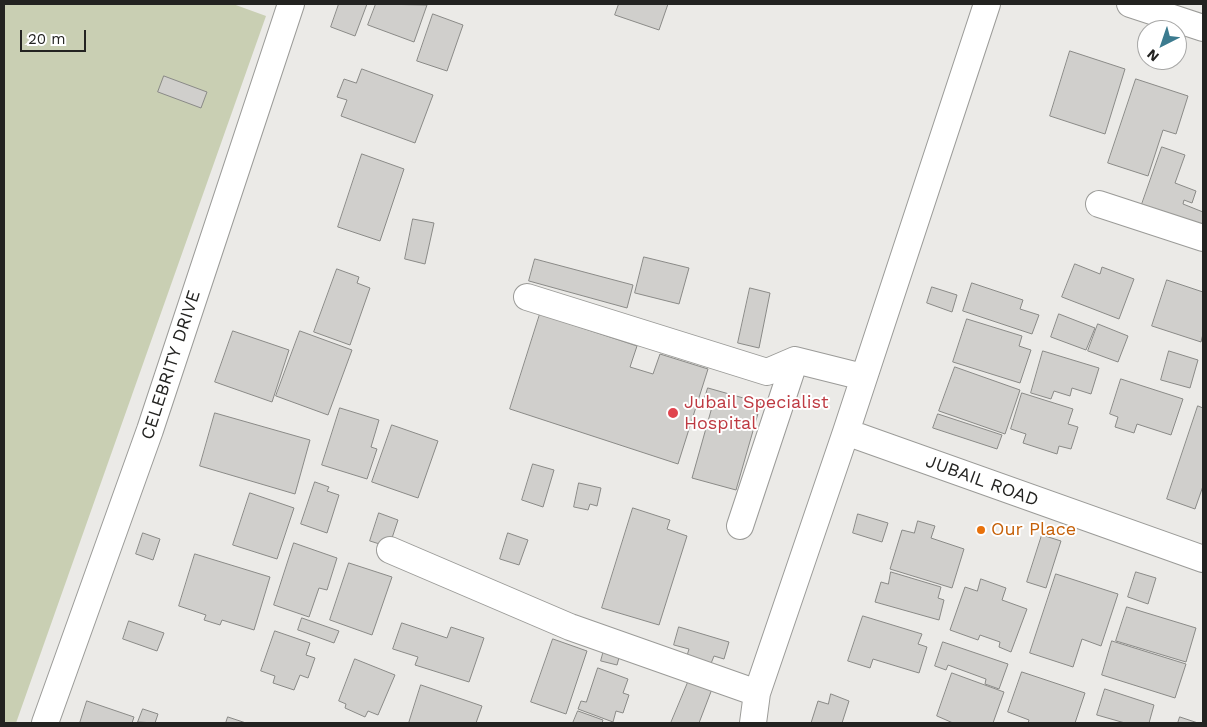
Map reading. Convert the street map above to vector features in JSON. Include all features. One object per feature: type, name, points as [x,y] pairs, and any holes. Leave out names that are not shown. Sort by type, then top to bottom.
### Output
[{"type":"street","name":"CELEBRITY DRIVE","points":[[45,723],[150,430],[291,4]]},
{"type":"street","points":[[753,723],[757,693],[846,432],[987,4]]},
{"type":"street","points":[[1130,4],[1203,28]]},
{"type":"street","points":[[1099,204],[1203,238]]},
{"type":"street","points":[[527,297],[767,372],[795,360],[863,377]]},
{"type":"street","points":[[740,526],[795,360]]},
{"type":"street","name":"JUBAIL ROAD","points":[[846,432],[1203,559]]},
{"type":"street","points":[[390,550],[570,627],[757,693]]},
{"type":"green space","points":[[4,4],[233,4],[266,16],[16,723],[4,723]]},
{"type":"building","points":[[339,4],[367,4],[355,36],[331,27]]},
{"type":"building","points":[[376,4],[427,5],[414,42],[368,25]]},
{"type":"building","points":[[619,4],[668,4],[659,30],[615,15]]},
{"type":"building","points":[[433,14],[463,25],[447,71],[417,61]]},
{"type":"building","points":[[1070,51],[1125,69],[1105,134],[1050,116]]},
{"type":"building","points":[[362,69],[433,95],[415,143],[341,116],[347,100],[337,97],[344,79],[356,83]]},
{"type":"building","points":[[164,76],[207,92],[201,108],[158,92]]},
{"type":"building","points":[[1136,79],[1188,96],[1176,134],[1163,130],[1148,176],[1108,163]]},
{"type":"building","points":[[1162,147],[1185,155],[1175,183],[1196,191],[1192,203],[1184,200],[1183,204],[1203,212],[1203,229],[1141,207]]},
{"type":"building","points":[[362,154],[404,169],[380,241],[338,227]]},
{"type":"building","points":[[413,219],[434,223],[425,264],[405,259]]},
{"type":"building","points":[[644,257],[689,268],[679,304],[635,293]]},
{"type":"building","points":[[535,259],[633,285],[627,308],[529,281]]},
{"type":"building","points":[[1075,264],[1100,274],[1102,267],[1134,279],[1119,319],[1062,297]]},
{"type":"building","points":[[337,269],[359,277],[357,283],[370,288],[350,345],[314,332]]},
{"type":"building","points":[[1167,280],[1203,292],[1203,334],[1201,342],[1152,326]]},
{"type":"building","points":[[972,283],[1023,300],[1020,309],[1039,315],[1032,334],[963,311]]},
{"type":"building","points":[[932,287],[957,295],[952,312],[927,303]]},
{"type":"building","points":[[750,288],[770,293],[759,348],[738,343]]},
{"type":"building","points":[[540,314],[637,346],[630,367],[653,374],[660,354],[708,369],[678,464],[510,409]]},
{"type":"building","points":[[1059,314],[1095,328],[1086,350],[1051,337]]},
{"type":"building","points":[[967,319],[1022,336],[1019,346],[1031,350],[1020,383],[953,362]]},
{"type":"building","points":[[1098,324],[1128,336],[1118,362],[1088,351]]},
{"type":"building","points":[[233,331],[289,350],[272,402],[215,382]]},
{"type":"building","points":[[300,331],[352,350],[328,415],[276,396]]},
{"type":"building","points":[[1043,351],[1099,368],[1091,394],[1072,388],[1070,396],[1054,391],[1051,399],[1031,393]]},
{"type":"building","points":[[1169,351],[1198,360],[1190,388],[1161,380]]},
{"type":"building","points":[[955,367],[1020,390],[1005,434],[939,411]]},
{"type":"building","points":[[1121,379],[1183,399],[1171,435],[1137,424],[1134,433],[1115,427],[1118,417],[1110,414]]},
{"type":"building","points":[[708,388],[761,403],[736,490],[692,478],[712,407],[703,404]]},
{"type":"building","points":[[1022,393],[1073,409],[1068,424],[1078,427],[1071,449],[1059,446],[1057,454],[1023,443],[1026,434],[1011,429]]},
{"type":"building","points":[[1198,406],[1203,408],[1203,486],[1195,509],[1167,499]]},
{"type":"building","points":[[340,408],[379,420],[371,447],[377,449],[367,479],[322,465]]},
{"type":"building","points":[[215,413],[310,440],[295,494],[200,466]]},
{"type":"building","points":[[938,414],[1002,435],[997,449],[933,428]]},
{"type":"building","points":[[392,425],[438,441],[418,498],[372,482]]},
{"type":"building","points":[[533,464],[554,470],[543,507],[522,500]]},
{"type":"building","points":[[315,482],[329,487],[327,491],[339,495],[327,533],[301,524]]},
{"type":"building","points":[[579,483],[601,488],[597,506],[590,504],[588,510],[574,507]]},
{"type":"building","points":[[250,493],[294,508],[277,559],[233,545]]},
{"type":"building","points":[[633,508],[670,520],[667,529],[687,536],[659,625],[602,608]]},
{"type":"building","points":[[379,513],[398,520],[389,547],[370,541]]},
{"type":"building","points":[[858,514],[888,523],[882,542],[853,533]]},
{"type":"building","points":[[918,521],[935,526],[931,538],[964,549],[952,588],[890,569],[902,530],[914,533]]},
{"type":"building","points":[[143,533],[160,539],[153,560],[136,554]]},
{"type":"building","points":[[508,533],[528,540],[519,565],[500,559]]},
{"type":"building","points":[[1042,535],[1061,541],[1046,588],[1027,582]]},
{"type":"building","points":[[294,543],[337,558],[327,590],[319,588],[309,617],[274,605]]},
{"type":"building","points":[[195,554],[270,577],[254,630],[222,620],[220,625],[204,620],[206,615],[179,606]]},
{"type":"building","points":[[349,563],[392,577],[372,635],[330,620]]},
{"type":"building","points":[[891,572],[941,587],[938,598],[944,600],[939,620],[875,602],[881,582],[888,584]]},
{"type":"building","points":[[1136,572],[1156,578],[1148,604],[1128,597]]},
{"type":"building","points":[[1056,574],[1118,594],[1101,646],[1082,639],[1073,667],[1030,653]]},
{"type":"building","points":[[981,579],[1006,588],[1002,600],[1027,609],[1011,652],[999,647],[1000,642],[980,635],[978,640],[950,630],[965,587],[977,591]]},
{"type":"building","points":[[1127,607],[1196,628],[1186,662],[1116,641]]},
{"type":"building","points":[[863,616],[922,634],[918,644],[927,647],[919,673],[873,659],[870,668],[848,661]]},
{"type":"building","points":[[302,618],[339,631],[334,643],[298,630]]},
{"type":"building","points":[[129,621],[164,633],[157,651],[123,639]]},
{"type":"building","points":[[402,623],[447,638],[451,627],[484,638],[469,682],[415,665],[418,657],[393,649]]},
{"type":"building","points":[[679,627],[729,642],[724,659],[714,656],[710,666],[686,659],[689,649],[674,645]]},
{"type":"building","points":[[275,631],[310,643],[306,655],[315,658],[308,678],[300,675],[294,690],[273,683],[275,676],[261,671]]},
{"type":"building","points":[[553,639],[587,651],[566,714],[531,702]]},
{"type":"building","points":[[1112,641],[1186,664],[1175,698],[1102,675]]},
{"type":"building","points":[[943,642],[1008,664],[999,689],[985,684],[986,679],[948,665],[946,670],[935,666]]},
{"type":"building","points":[[604,650],[620,654],[617,665],[601,661]]},
{"type":"building","points":[[355,659],[395,675],[378,715],[368,711],[365,717],[345,708],[346,704],[339,701]]},
{"type":"building","points":[[598,668],[628,679],[623,693],[629,695],[623,713],[616,711],[613,722],[578,709],[581,701],[586,702]]},
{"type":"building","points":[[1022,672],[1085,693],[1075,723],[1028,723],[1029,720],[1008,712]]},
{"type":"building","points":[[952,673],[1004,692],[993,723],[953,723],[937,716]]},
{"type":"building","points":[[689,680],[712,689],[699,723],[671,723]]},
{"type":"building","points":[[421,685],[482,706],[476,723],[409,723]]},
{"type":"building","points":[[1105,689],[1154,705],[1149,723],[1125,723],[1097,715]]},
{"type":"building","points":[[831,694],[849,701],[842,723],[811,723],[818,701],[828,704]]},
{"type":"building","points":[[87,701],[134,717],[132,723],[80,723]]},
{"type":"building","points":[[143,709],[158,714],[155,723],[138,722]]},
{"type":"building","points":[[578,711],[603,720],[602,723],[573,723]]},
{"type":"building","points":[[228,717],[246,723],[226,723]]},
{"type":"building","points":[[1180,717],[1198,723],[1178,723]]},
{"type":"place","name":"Jubail Specialist Hospital","points":[[673,413]]},
{"type":"place","name":"Our Place","points":[[981,530]]}]
